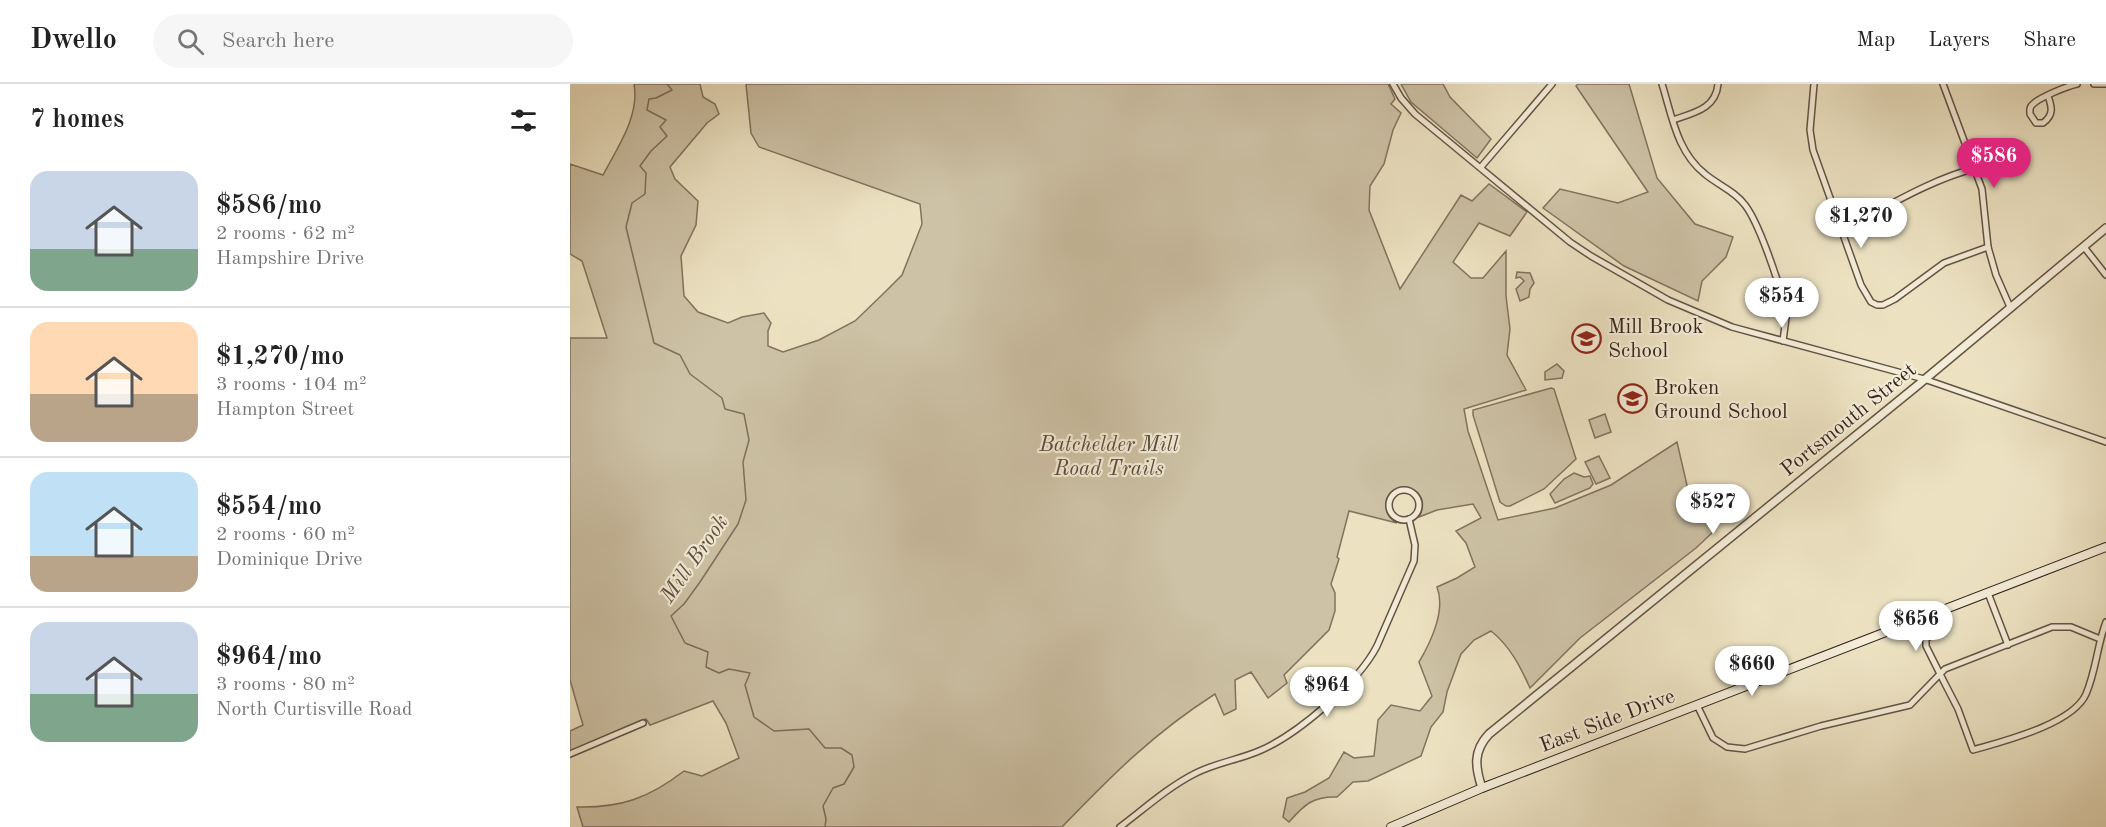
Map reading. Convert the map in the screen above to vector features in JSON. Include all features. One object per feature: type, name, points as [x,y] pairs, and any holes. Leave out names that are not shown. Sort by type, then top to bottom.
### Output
[{"type":"main road","name":"East Side Drive","points":[[1391,827],[1482,788],[2106,547]]},
{"type":"street","points":[[1393,84],[1401,98],[1415,114],[1538,216],[1591,256],[1679,306],[1732,327],[1924,379],[2106,442]]},
{"type":"street","points":[[1481,167],[1552,84]]},
{"type":"street","points":[[1662,84],[1681,146],[1706,176],[1741,200],[1754,219],[1784,304],[1786,318],[1783,341]]},
{"type":"street","points":[[1673,120],[1709,105],[1717,92],[1718,84]]},
{"type":"street","points":[[1814,84],[1811,141],[1822,177],[1867,297],[1871,302],[1883,305],[1895,299],[1944,263],[1988,247]]},
{"type":"street","points":[[1943,84],[1976,168],[1982,189],[1988,247],[1996,275],[2010,307]]},
{"type":"street","points":[[2048,96],[2052,109],[2050,115],[2043,123],[2036,123],[2030,114],[2031,107],[2036,102],[2048,96],[2077,84]]},
{"type":"street","points":[[2094,84],[2106,84]]},
{"type":"street","points":[[1842,230],[1931,185],[1976,168]]},
{"type":"street","name":"Portsmouth Street","points":[[1482,788],[1476,758],[1480,745],[1490,734],[2106,228]]},
{"type":"street","points":[[2084,247],[2106,274]]},
{"type":"street","points":[[1399,491],[1411,492],[1417,498],[1417,510],[1409,519],[1396,518],[1390,512],[1390,499],[1399,491]]},
{"type":"street","points":[[1120,827],[1195,773],[1261,751],[1279,741],[1342,692],[1371,658],[1412,566],[1414,545],[1409,519]]},
{"type":"street","points":[[1988,593],[2008,645]]},
{"type":"street","points":[[1932,635],[1926,639],[1926,646],[1962,720],[1973,750],[2065,717],[2080,704],[2087,692],[2094,670],[2106,622]]},
{"type":"street","points":[[1697,705],[1713,738],[1726,747],[1744,749],[1821,726],[1910,705],[1949,666],[2060,626],[2071,627],[2100,639]]},
{"type":"street","points":[[570,754],[644,723]]},
{"type":"green space","name":"Batchelder Mill Road Trails","points":[[634,84],[700,84],[703,97],[715,104],[719,114],[707,123],[670,167],[675,179],[698,201],[696,225],[681,256],[684,296],[698,312],[728,323],[742,317],[764,313],[771,323],[768,331],[768,346],[783,352],[819,340],[855,321],[902,275],[922,224],[920,204],[759,147],[751,133],[746,84],[1388,84],[1395,99],[1391,104],[1401,113],[1393,130],[1384,164],[1370,186],[1369,210],[1400,289],[1461,195],[1472,201],[1489,184],[1527,212],[1510,236],[1479,223],[1453,262],[1471,278],[1483,278],[1506,251],[1506,296],[1510,329],[1507,355],[1526,390],[1464,409],[1468,431],[1498,520],[1555,508],[1611,485],[1677,442],[1689,494],[1713,532],[1696,548],[1580,638],[1530,688],[1509,650],[1491,631],[1474,640],[1461,654],[1447,692],[1443,712],[1431,727],[1421,756],[1368,781],[1353,782],[1337,797],[1315,800],[1299,811],[1289,822],[1283,817],[1287,798],[1305,792],[1329,778],[1344,752],[1354,758],[1374,756],[1378,720],[1391,705],[1420,711],[1432,696],[1419,662],[1436,626],[1440,606],[1437,587],[1475,567],[1466,543],[1456,531],[1481,518],[1473,504],[1437,510],[1419,517],[1422,507],[1421,499],[1417,492],[1403,487],[1390,494],[1386,503],[1388,515],[1397,523],[1349,511],[1331,584],[1335,593],[1335,611],[1329,630],[1284,675],[1287,683],[1268,698],[1251,672],[1235,680],[1236,709],[1224,715],[1215,694],[1172,724],[1134,756],[1062,827],[583,827],[577,807],[607,806],[634,800],[659,788],[684,771],[702,776],[739,758],[726,723],[713,701],[650,725],[646,719],[570,754],[570,731],[583,725],[570,680],[570,338],[607,338],[582,261],[570,254],[570,164],[603,175],[631,120],[635,96]]},
{"type":"green space","points":[[1401,84],[1443,84],[1450,97],[1491,139],[1477,158],[1411,102]]},
{"type":"green space","points":[[1578,84],[1629,84],[1657,178],[1695,224],[1733,237],[1726,257],[1702,281],[1698,301],[1624,266],[1543,208],[1560,189],[1618,203],[1648,192],[1576,86]]},
{"type":"green space","points":[[1517,272],[1530,273],[1534,283],[1529,297],[1520,301],[1516,289],[1524,281],[1520,277],[1516,278]]},
{"type":"green space","points":[[1557,364],[1564,371],[1562,378],[1545,380],[1545,372]]},
{"type":"green space","points":[[1554,389],[1576,459],[1544,489],[1506,506],[1500,502],[1473,410]]},
{"type":"green space","points":[[1605,414],[1611,432],[1595,438],[1589,420]]},
{"type":"green space","points":[[1599,456],[1610,478],[1596,484],[1585,462]]},
{"type":"green space","points":[[1574,473],[1584,477],[1590,476],[1593,484],[1590,488],[1555,503],[1550,494],[1564,479]]},
{"type":"waterway","name":"Mill Brook","points":[[667,84],[672,90],[649,99],[647,110],[666,120],[660,127],[667,136],[651,151],[640,166],[646,173],[645,194],[632,203],[626,227],[654,343],[680,355],[690,374],[722,398],[725,409],[744,414],[749,440],[743,462],[746,500],[738,524],[684,604],[671,616],[685,643],[708,652],[706,667],[719,673],[729,669],[750,673],[745,685],[754,717],[774,731],[809,729],[825,748],[841,748],[852,755],[854,767],[844,784],[833,788],[823,806],[825,827]]},
{"type":"place","name":"Mill Brook School","points":[[1587,338]]},
{"type":"place","name":"Broken Ground School","points":[[1633,399]]}]
